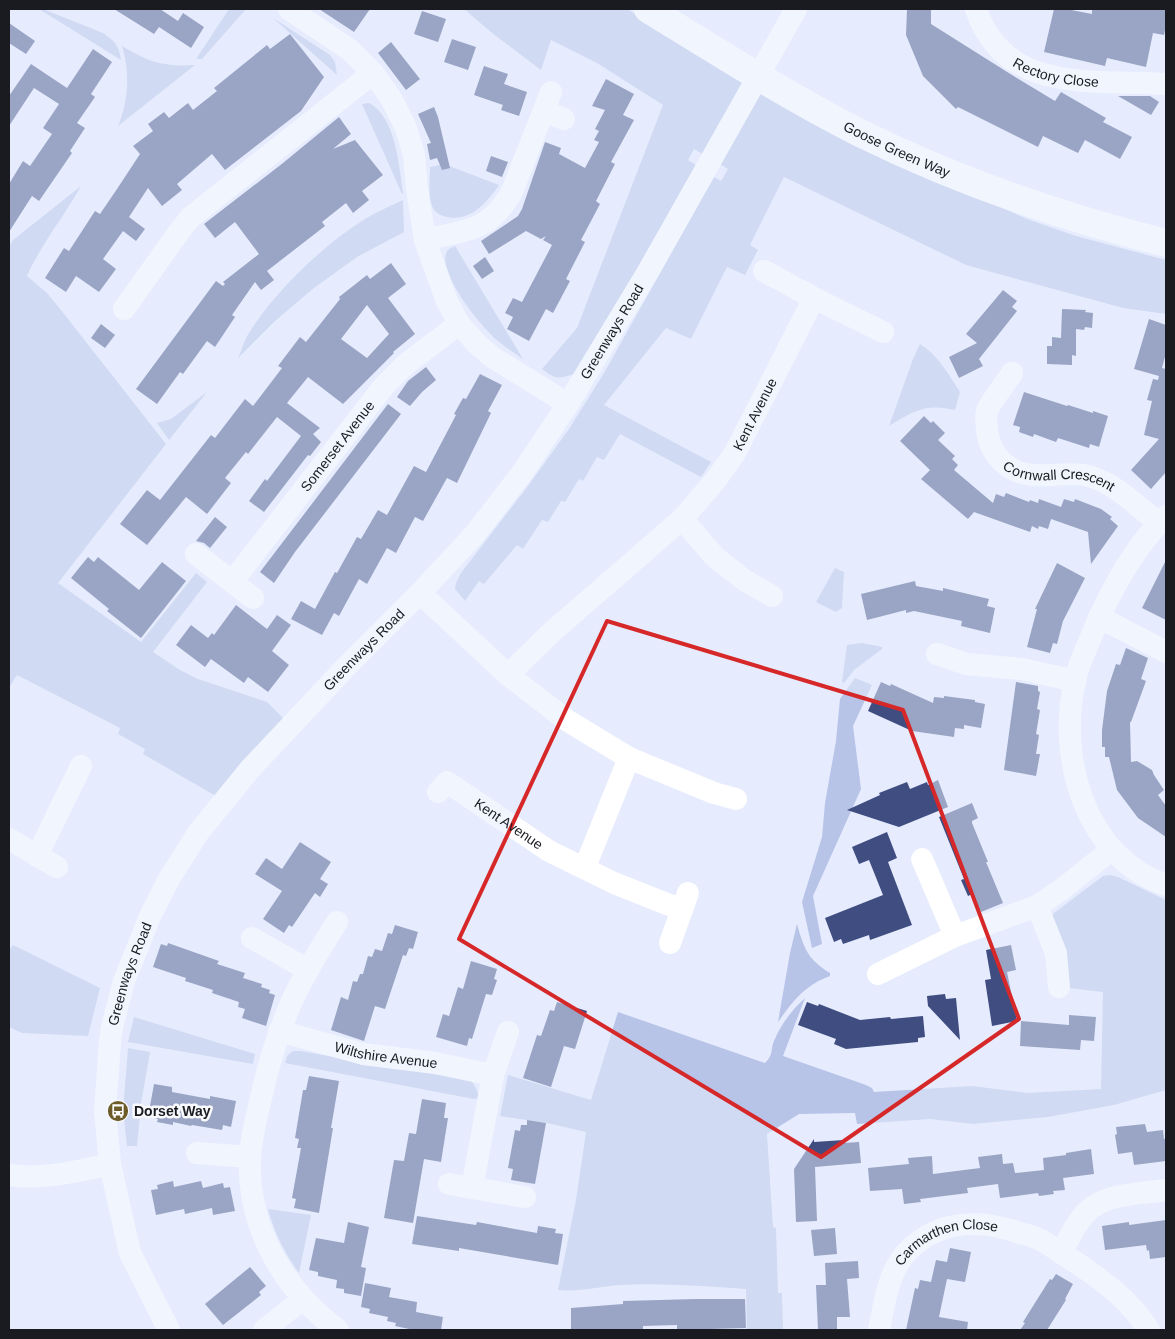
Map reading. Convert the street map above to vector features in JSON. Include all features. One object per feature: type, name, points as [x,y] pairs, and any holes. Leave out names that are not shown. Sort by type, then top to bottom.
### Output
[{"type":"main road","name":"Goose Green Way","points":[[648,9],[754,74],[869,137],[948,172],[1038,207],[1166,243]]},
{"type":"street","points":[[289,9],[350,50],[373,73],[390,98],[406,128],[414,155],[417,190],[425,240],[446,300],[459,324],[492,357],[568,404]]},
{"type":"street","name":"Greenways Road","points":[[169,1330],[130,1252],[110,1164],[106,1111],[112,1026],[124,981],[151,914],[169,879],[198,833],[250,769],[475,534],[522,473],[568,404],[649,270],[796,9]]},
{"type":"street","name":"Rectory Close","points":[[976,9],[988,35],[997,46],[1028,70],[1043,76],[1166,84]]},
{"type":"street","points":[[124,309],[208,191],[373,73]]},
{"type":"street","points":[[425,240],[478,227],[501,209],[511,194],[553,107]]},
{"type":"street","points":[[764,271],[883,332]]},
{"type":"street","name":"Kent Avenue","points":[[508,675],[553,631],[682,519],[715,481],[735,453],[814,298]]},
{"type":"street","name":"Somerset Avenue","points":[[232,582],[384,386],[406,364],[459,324]]},
{"type":"street","name":"Cornwall Crescent","points":[[1012,373],[979,410],[994,453],[1002,462],[1013,469],[1033,475],[1073,474],[1100,480],[1111,485],[1162,519],[1136,553],[1114,588],[1099,617],[1075,681],[1071,714],[1071,742],[1075,773],[1082,802],[1111,850],[1134,869],[1166,884]]},
{"type":"street","points":[[682,519],[715,557],[744,580],[772,596]]},
{"type":"street","points":[[196,554],[253,598]]},
{"type":"street","points":[[420,593],[508,675],[568,721],[628,758],[714,793],[736,799]]},
{"type":"street","points":[[1099,617],[1166,652]]},
{"type":"street","points":[[937,654],[966,664],[1022,669],[1075,681]]},
{"type":"street","points":[[585,868],[628,758]]},
{"type":"street","points":[[38,856],[81,766]]},
{"type":"street","name":"Kent Avenue","points":[[438,792],[447,782],[550,851],[614,883],[684,902],[670,943]]},
{"type":"street","points":[[9,839],[57,867]]},
{"type":"street","points":[[878,974],[955,936],[1037,906],[1068,885],[1111,850]]},
{"type":"street","points":[[922,859],[955,936]]},
{"type":"street","points":[[1037,906],[1056,953],[1059,987]]},
{"type":"street","points":[[337,922],[292,1000],[279,1031],[268,1067],[250,1158],[251,1187],[257,1217],[268,1247],[284,1275],[303,1299],[338,1330]]},
{"type":"street","points":[[252,938],[308,970]]},
{"type":"street","name":"Wiltshire Avenue","points":[[279,1031],[363,1054],[435,1063],[493,1075]]},
{"type":"street","points":[[472,1188],[493,1075],[508,1032]]},
{"type":"street","points":[[197,1153],[250,1158]]},
{"type":"street","points":[[9,1175],[22,1177],[74,1172],[110,1164]]},
{"type":"street","points":[[448,1184],[525,1197]]},
{"type":"street","points":[[1061,1253],[1084,1214],[1094,1206],[1118,1197],[1166,1190]]},
{"type":"street","name":"Carmarthen Close","points":[[879,1330],[889,1282],[898,1263],[912,1247],[930,1234],[947,1226],[965,1223],[1007,1228],[1040,1240],[1100,1279],[1122,1297],[1139,1316],[1148,1330]]},
{"type":"street","points":[[264,1330],[303,1299]]},
{"type":"highlighted area","points":[[607,621],[903,710],[1019,1019],[821,1157],[459,939]]},
{"type":"shaded area","points":[[39,9],[103,33],[116,44],[121,60]]},
{"type":"shaded area","points":[[229,9],[246,9],[202,59],[196,59]]},
{"type":"shaded area","points":[[464,9],[627,9],[748,83],[963,190],[1027,219],[1076,236],[1166,260],[1166,314],[1123,308],[966,265],[784,177],[750,245],[758,250],[745,275],[727,267],[691,339],[666,328],[604,405],[711,462],[701,477],[620,434],[604,460],[597,457],[583,481],[579,479],[565,502],[561,501],[548,522],[542,520],[523,549],[517,545],[484,584],[479,581],[465,601],[455,589],[461,573],[569,429],[604,373],[714,177],[721,181],[728,169],[694,149],[688,160],[696,165],[574,374],[561,378],[554,377],[542,369],[577,328],[663,105],[597,63],[551,40],[541,70]]},
{"type":"shaded area","points":[[273,18],[330,55],[335,62],[337,75]]},
{"type":"shaded area","points":[[122,46],[148,60],[174,65],[195,65],[118,126],[122,116],[127,86],[125,56]]},
{"type":"shaded area","points":[[369,103],[378,110],[391,131],[398,156],[402,194],[362,104]]},
{"type":"shaded area","points":[[444,164],[499,185],[483,205],[469,214],[452,218],[443,216],[436,212],[432,206],[430,197],[430,167]]},
{"type":"shaded area","points":[[81,186],[39,253],[27,276],[47,293],[166,444],[58,583],[141,642],[196,573],[207,582],[153,652],[180,670],[198,679],[267,702],[284,719],[216,796],[143,754],[145,749],[118,734],[120,728],[17,675],[9,688],[9,246],[13,240]]},
{"type":"shaded area","points":[[403,200],[404,232],[357,257],[314,288],[275,321],[238,358],[247,336],[259,318],[298,273],[344,233],[369,217]]},
{"type":"shaded area","points":[[455,246],[523,359],[501,344],[482,325],[455,287],[446,263],[447,252]]},
{"type":"shaded area","points":[[920,344],[938,360],[960,392],[955,410],[936,407],[928,408],[913,412],[889,426],[913,359]]},
{"type":"shaded area","points":[[207,392],[169,440],[157,423],[171,419]]},
{"type":"shaded area","points":[[835,568],[844,572],[842,608],[836,612],[816,602]]},
{"type":"shaded area","points":[[862,643],[882,647],[882,649],[854,670],[844,683],[842,682],[847,645]]},
{"type":"shaded area","points":[[855,678],[872,685],[853,726],[861,789],[813,896],[822,944],[812,948],[802,902],[822,837],[840,699]]},
{"type":"shaded area","points":[[1110,875],[1166,900],[1166,1090],[1114,1105],[1048,1117],[973,1124],[930,1119],[857,1124],[855,1113],[799,1114],[767,1134],[773,1227],[776,1228],[778,1293],[782,1293],[783,1329],[780,1330],[747,1330],[746,1289],[651,1284],[558,1290],[576,1200],[586,1132],[547,1123],[500,1116],[508,1075],[591,1100],[618,1012],[765,1063],[771,1055],[774,1041],[783,1023],[805,998],[783,1056],[866,1085],[872,1088],[874,1092],[972,1086],[1027,1093],[1101,1089],[1103,992],[1068,988],[1051,919],[1054,913],[1103,876]]},
{"type":"shaded area","points":[[797,924],[811,958],[830,973],[830,976],[813,984],[800,994],[778,1022],[790,953]]},
{"type":"shaded area","points":[[13,945],[100,988],[88,1036],[22,1033],[9,1027],[9,948]]},
{"type":"shaded area","points":[[134,1017],[255,1054],[253,1064],[128,1042]]},
{"type":"shaded area","points":[[128,1048],[150,1052],[141,1104],[137,1146],[127,1146],[123,1110]]},
{"type":"shaded area","points":[[293,1051],[467,1077],[475,1086],[479,1098],[474,1099],[285,1063],[287,1056]]},
{"type":"shaded area","points":[[268,1209],[311,1215],[299,1273],[280,1243]]},
{"type":"building","points":[[114,9],[160,9],[178,21],[183,13],[204,27],[191,48],[159,27],[154,34]]},
{"type":"building","points":[[319,9],[370,9],[354,32]]},
{"type":"building","points":[[907,9],[931,9],[931,24],[1012,75],[1055,101],[1061,92],[1106,118],[1103,122],[1132,137],[1120,159],[1085,140],[1078,153],[1043,136],[1038,147],[958,107],[956,109],[923,76],[906,35]]},
{"type":"building","points":[[1054,9],[1066,9],[1092,14],[1092,9],[1166,10],[1164,35],[1153,33],[1146,67],[1107,58],[1105,66],[1044,52]]},
{"type":"building","points":[[422,11],[446,19],[438,42],[414,34]]},
{"type":"building","points":[[9,23],[35,41],[26,54],[9,43]]},
{"type":"building","points":[[290,34],[324,77],[301,111],[225,170],[212,154],[177,184],[182,190],[162,206],[148,188],[129,217],[145,229],[136,241],[123,231],[103,259],[116,269],[99,292],[76,276],[66,292],[45,278],[64,248],[69,251],[95,211],[100,214],[117,189],[140,154],[133,146],[153,131],[148,124],[164,112],[169,118],[188,103],[193,110],[217,91],[214,88],[267,45],[270,49]]},
{"type":"building","points":[[452,39],[476,47],[468,70],[444,62]]},
{"type":"building","points":[[391,42],[420,79],[406,90],[378,53]]},
{"type":"building","points":[[93,49],[112,62],[91,94],[95,97],[77,123],[85,128],[70,151],[72,153],[39,201],[32,196],[9,232],[9,184],[23,161],[30,166],[52,134],[43,128],[59,104],[34,88],[9,126],[9,96],[31,64],[67,88]]},
{"type":"building","points":[[484,66],[508,74],[504,84],[527,92],[519,116],[501,110],[503,105],[474,95]]},
{"type":"building","points":[[606,79],[634,94],[623,115],[634,120],[611,162],[615,164],[596,201],[600,204],[581,240],[585,242],[566,279],[570,281],[553,313],[546,309],[529,341],[507,329],[513,317],[505,313],[513,298],[522,302],[552,245],[543,240],[546,236],[541,239],[526,231],[489,254],[481,241],[518,216],[545,142],[561,148],[559,154],[585,168],[599,142],[594,140],[599,131],[595,129],[605,110],[592,106]]},
{"type":"building","points":[[1118,96],[1150,96],[1159,102],[1151,115]]},
{"type":"building","points":[[434,107],[450,168],[442,170],[437,158],[430,160],[427,144],[431,143],[418,114]]},
{"type":"building","points":[[339,117],[351,134],[333,149],[355,140],[383,175],[362,191],[369,200],[353,213],[346,203],[322,222],[325,226],[267,271],[274,280],[261,290],[255,282],[232,315],[235,317],[215,347],[207,341],[183,374],[180,372],[157,404],[136,389],[216,281],[223,286],[225,284],[223,282],[259,254],[235,222],[215,238],[204,224]]},
{"type":"building","points":[[491,156],[508,162],[502,177],[486,171]]},
{"type":"building","points":[[485,257],[494,271],[482,279],[473,266]]},
{"type":"building","points":[[391,263],[406,284],[388,298],[415,334],[393,352],[343,404],[308,377],[287,403],[320,428],[313,434],[321,442],[310,456],[308,455],[264,512],[249,501],[265,479],[267,481],[301,436],[277,417],[248,454],[246,452],[225,478],[231,483],[207,514],[186,497],[147,545],[120,524],[147,490],[160,500],[211,435],[215,438],[245,399],[253,406],[282,368],[278,366],[300,337],[306,342],[340,299],[339,297],[367,275],[370,279]],"holes":[[[367,305],[389,334],[367,358],[341,339]]]},
{"type":"building","points":[[1003,290],[1017,301],[1012,307],[1017,311],[979,359],[983,366],[959,378],[949,357],[977,343],[966,334]]},
{"type":"building","points":[[1062,309],[1086,310],[1085,312],[1093,313],[1092,328],[1076,329],[1076,356],[1072,355],[1072,365],[1047,364],[1047,346],[1052,346],[1052,337],[1061,338]]},
{"type":"building","points":[[1149,319],[1166,325],[1166,353],[1162,368],[1166,369],[1166,472],[1151,489],[1131,470],[1159,439],[1144,435],[1152,401],[1147,400],[1153,379],[1158,380],[1159,376],[1134,369]]},
{"type":"building","points":[[101,324],[115,335],[105,348],[91,338]]},
{"type":"building","points":[[426,367],[436,380],[410,406],[397,397],[408,381]]},
{"type":"building","points":[[480,374],[502,385],[488,411],[491,413],[457,483],[447,478],[423,521],[415,517],[396,553],[387,548],[367,584],[359,579],[339,616],[334,613],[322,635],[291,619],[301,601],[315,609],[357,537],[361,539],[378,510],[387,515],[414,466],[426,472],[456,415],[454,414],[463,398],[466,399]]},
{"type":"building","points":[[1024,392],[1067,406],[1108,416],[1099,447],[1090,444],[1089,448],[1058,438],[1056,442],[1034,434],[1033,437],[1019,432],[1020,427],[1013,425]]},
{"type":"building","points":[[388,404],[401,414],[295,552],[274,583],[260,572]]},
{"type":"building","points":[[924,416],[931,423],[933,421],[945,433],[938,440],[955,456],[952,459],[958,465],[954,470],[993,503],[996,494],[1004,497],[1006,493],[1029,502],[1030,500],[1038,503],[1039,499],[1061,507],[1064,499],[1074,502],[1075,499],[1101,509],[1112,517],[1110,519],[1118,526],[1091,564],[1088,532],[1051,519],[1048,529],[1039,526],[1038,529],[1032,526],[1030,532],[974,512],[968,519],[921,479],[930,470],[900,441]]},
{"type":"building","points":[[215,517],[227,527],[210,548],[204,543],[196,541]]},
{"type":"building","points":[[88,557],[94,562],[98,557],[139,590],[162,562],[186,581],[141,638],[107,611],[109,609],[71,578]]},
{"type":"building","points":[[1166,560],[1166,620],[1142,608]]},
{"type":"building","points":[[1057,563],[1085,578],[1063,621],[1057,644],[1053,643],[1050,653],[1027,647],[1037,609],[1035,609]]},
{"type":"building","points":[[915,581],[916,586],[943,591],[943,588],[989,599],[987,606],[995,608],[990,633],[961,626],[962,621],[914,611],[906,613],[906,610],[867,620],[861,594]]},
{"type":"building","points":[[236,605],[267,629],[277,615],[291,625],[272,651],[289,665],[268,692],[248,677],[244,683],[211,659],[205,667],[176,645],[191,625],[208,638],[212,633],[214,635]]},
{"type":"building","points":[[1126,648],[1148,658],[1141,679],[1146,681],[1130,722],[1131,762],[1137,761],[1152,770],[1164,790],[1158,795],[1166,806],[1166,837],[1138,818],[1117,790],[1109,757],[1105,757],[1105,747],[1102,747],[1102,730],[1107,691],[1116,664],[1120,665]]},
{"type":"building","points":[[881,682],[890,686],[891,684],[933,703],[934,697],[944,698],[944,696],[975,700],[975,702],[985,704],[981,728],[964,725],[964,729],[955,728],[954,737],[912,731],[868,711]]},
{"type":"building","points":[[1016,682],[1038,686],[1038,691],[1040,692],[1037,709],[1040,710],[1036,734],[1039,735],[1036,754],[1040,754],[1036,776],[1004,770]]},
{"type":"building","points":[[938,780],[948,807],[899,827],[847,810],[880,795],[879,793],[907,782],[910,789],[927,782],[928,785]]},
{"type":"building","points":[[972,803],[978,818],[972,821],[972,823],[1003,903],[981,912],[972,894],[968,896],[961,880],[964,879],[939,817]]},
{"type":"building","points":[[887,832],[897,858],[888,862],[912,925],[870,940],[869,935],[843,944],[841,939],[834,942],[825,918],[883,895],[869,860],[859,864],[852,847]]},
{"type":"building","points":[[300,842],[331,862],[320,879],[328,884],[320,897],[315,893],[292,927],[289,925],[284,933],[263,919],[282,891],[255,874],[266,858],[282,869]]},
{"type":"building","points":[[395,925],[418,932],[413,949],[409,948],[406,956],[403,955],[385,1009],[375,1006],[364,1041],[331,1030],[341,997],[348,1000],[353,981],[357,982],[360,974],[363,974],[368,956],[372,957],[375,949],[382,951],[388,933],[392,934]]},
{"type":"building","points":[[168,943],[219,961],[217,964],[245,973],[243,978],[262,984],[261,987],[270,990],[269,993],[275,995],[266,1026],[242,1018],[245,1009],[238,1007],[239,1002],[212,993],[213,990],[185,981],[186,978],[153,967],[161,944],[167,946]]},
{"type":"building","points":[[1011,945],[1016,970],[1007,972],[1017,1021],[992,1026],[985,980],[991,979],[986,950]]},
{"type":"building","points":[[471,961],[497,969],[494,979],[497,980],[492,995],[486,994],[472,1039],[469,1038],[467,1046],[436,1037],[443,1014],[449,1016],[458,987],[463,989]]},
{"type":"building","points":[[945,994],[946,999],[956,998],[960,1040],[928,1006],[927,996]]},
{"type":"building","points":[[557,1002],[587,1011],[575,1049],[564,1046],[551,1087],[523,1078],[537,1035],[541,1036],[550,1010],[554,1011]]},
{"type":"building","points":[[807,1002],[818,1006],[819,1004],[860,1020],[923,1016],[925,1037],[918,1038],[918,1042],[846,1049],[834,1044],[836,1039],[798,1025]]},
{"type":"building","points":[[1069,1015],[1096,1017],[1094,1041],[1081,1040],[1080,1050],[1020,1046],[1021,1021],[1069,1025]]},
{"type":"building","points":[[309,1076],[339,1081],[319,1213],[294,1208],[296,1199],[292,1198],[301,1148],[297,1148],[299,1139],[295,1138],[303,1090],[306,1090]]},
{"type":"building","points":[[154,1084],[172,1087],[172,1092],[210,1099],[210,1096],[236,1101],[231,1127],[223,1125],[222,1130],[173,1122],[173,1125],[157,1122],[158,1119],[148,1117]]},
{"type":"building","points":[[422,1099],[446,1103],[444,1118],[448,1118],[441,1162],[424,1159],[413,1223],[384,1218],[394,1160],[404,1161],[409,1133],[416,1134]]},
{"type":"building","points":[[527,1120],[546,1123],[535,1184],[511,1180],[513,1169],[508,1168],[515,1130],[520,1131],[521,1125],[527,1125]]},
{"type":"building","points":[[1145,1124],[1147,1132],[1163,1130],[1164,1139],[1166,1139],[1166,1161],[1134,1165],[1132,1152],[1118,1154],[1115,1135],[1117,1134],[1116,1127]]},
{"type":"building","points":[[814,1139],[814,1142],[844,1140],[844,1143],[859,1142],[861,1163],[815,1167],[817,1221],[796,1222],[794,1169]]},
{"type":"building","points":[[1091,1149],[1094,1174],[1063,1178],[1065,1190],[1053,1191],[1054,1194],[1039,1196],[1038,1193],[1000,1198],[998,1184],[967,1188],[968,1193],[920,1199],[921,1202],[904,1204],[902,1189],[870,1191],[868,1168],[909,1164],[908,1158],[932,1156],[933,1174],[980,1168],[978,1157],[1002,1154],[1003,1164],[1013,1163],[1015,1173],[1044,1170],[1043,1158]]},
{"type":"building","points":[[173,1181],[174,1187],[201,1181],[203,1188],[223,1183],[224,1188],[230,1187],[235,1211],[213,1215],[212,1208],[185,1214],[184,1209],[156,1215],[151,1190],[158,1189],[157,1185]]},
{"type":"building","points":[[417,1216],[476,1225],[477,1222],[537,1233],[538,1226],[556,1229],[555,1233],[563,1234],[558,1265],[459,1248],[459,1251],[412,1244]]},
{"type":"building","points":[[1166,1220],[1166,1257],[1150,1259],[1149,1250],[1147,1251],[1146,1245],[1105,1250],[1102,1226],[1129,1222],[1129,1225]]},
{"type":"building","points":[[348,1222],[369,1227],[361,1267],[366,1268],[361,1296],[344,1293],[344,1289],[336,1288],[337,1280],[318,1276],[318,1272],[309,1270],[316,1238],[344,1243]]},
{"type":"building","points":[[835,1228],[837,1254],[814,1256],[811,1230]]},
{"type":"building","points":[[950,1248],[971,1252],[965,1282],[947,1279],[939,1317],[968,1322],[967,1330],[906,1330],[915,1288],[918,1289],[920,1280],[931,1282],[936,1260],[947,1262]]},
{"type":"building","points":[[858,1261],[859,1278],[847,1279],[850,1317],[837,1317],[837,1330],[818,1330],[816,1285],[826,1285],[825,1263]]},
{"type":"building","points":[[250,1267],[266,1286],[259,1292],[261,1295],[223,1325],[205,1304]]},
{"type":"building","points":[[1056,1274],[1073,1284],[1066,1300],[1047,1330],[1020,1330],[1050,1279],[1052,1280]]},
{"type":"building","points":[[365,1283],[391,1288],[389,1297],[417,1302],[416,1312],[443,1317],[441,1330],[414,1330],[395,1326],[396,1323],[387,1321],[388,1317],[369,1313],[370,1309],[361,1307]]},
{"type":"building","points":[[745,1299],[746,1328],[677,1330],[677,1325],[643,1326],[643,1330],[571,1330],[571,1308],[623,1304],[623,1301]]},
{"type":"place","name":"Dorset Way","points":[[118,1111]]}]
